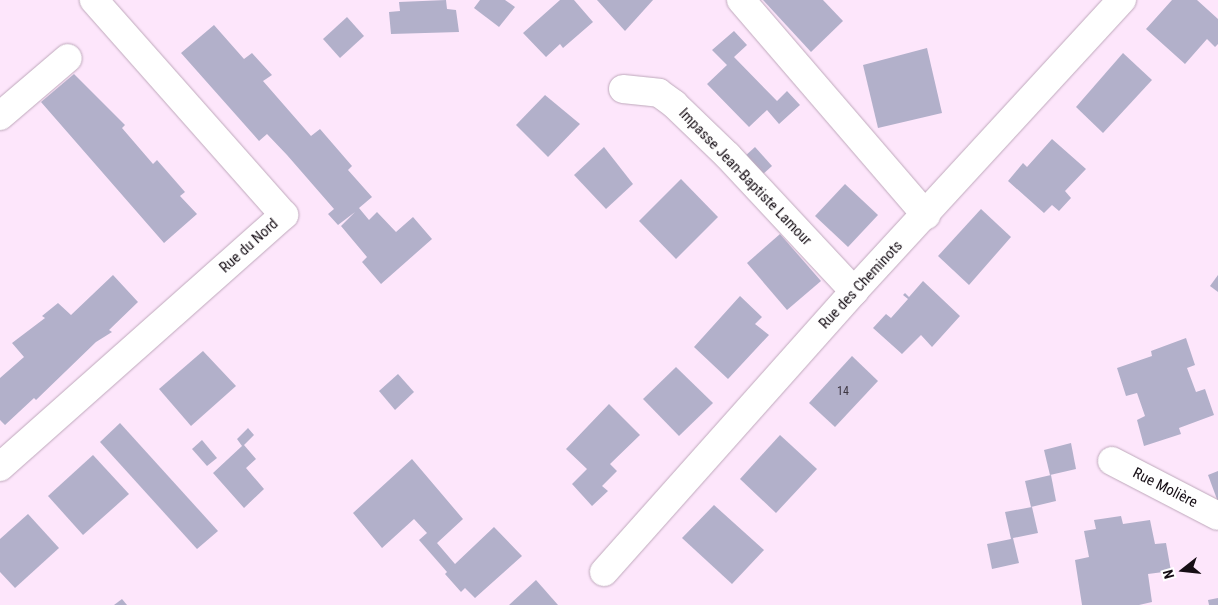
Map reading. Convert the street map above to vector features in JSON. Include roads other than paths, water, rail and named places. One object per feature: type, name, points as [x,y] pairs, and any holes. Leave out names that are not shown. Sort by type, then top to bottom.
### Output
[{"type":"street","name":"Rue du Nord","points":[[0,467],[284,214],[94,0]]},
{"type":"street","points":[[741,0],[926,215]]},
{"type":"street","name":"Rue des Cheminots","points":[[604,572],[854,291],[1122,0]]},
{"type":"street","points":[[0,116],[68,58]]},
{"type":"street","name":"Impasse Jean-Baptiste Lamour","points":[[623,89],[659,94],[674,104],[728,156],[854,291]]},
{"type":"street","name":"Rue Molière","points":[[1112,461],[1218,516]]}]
